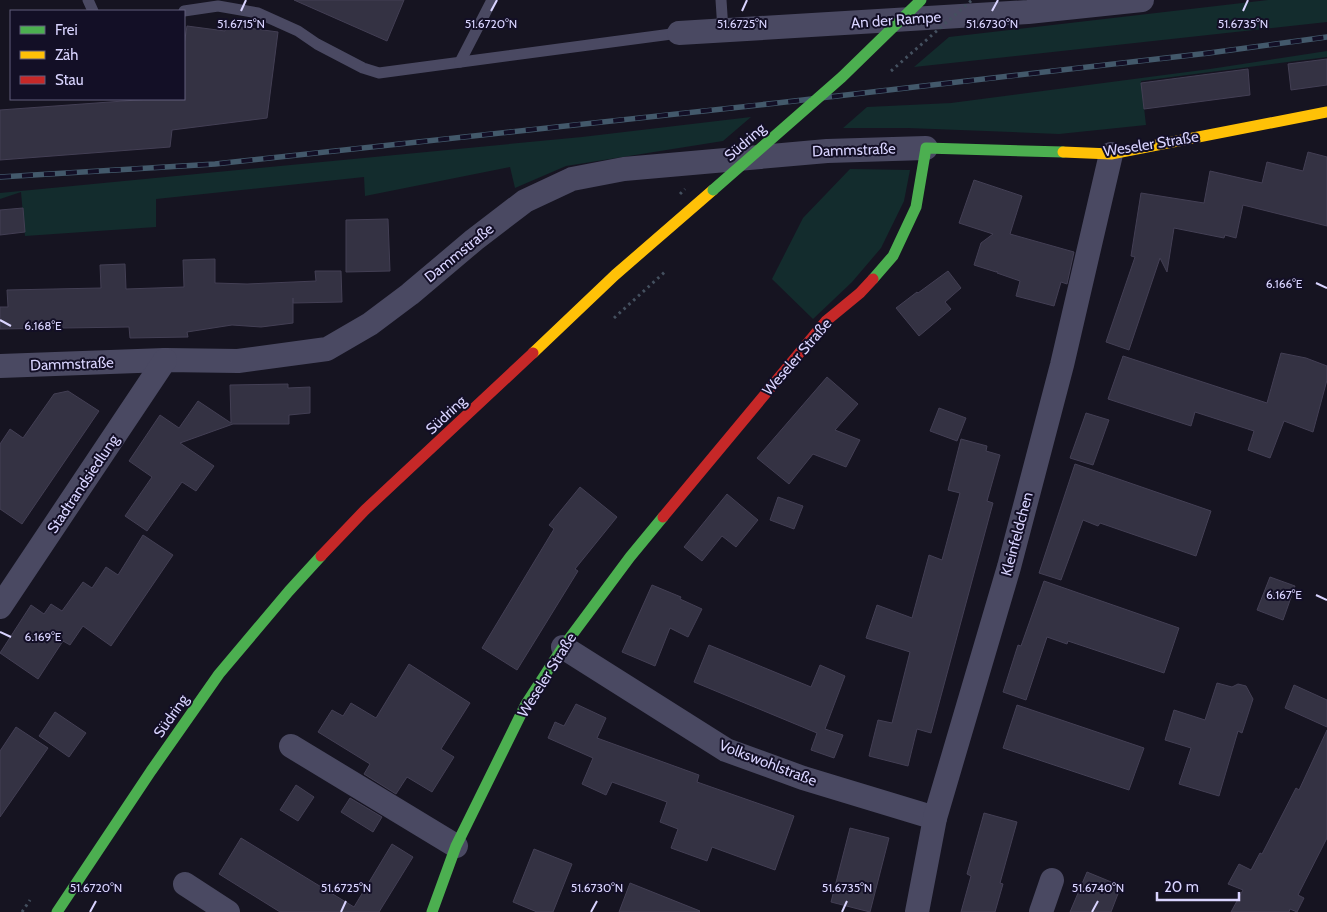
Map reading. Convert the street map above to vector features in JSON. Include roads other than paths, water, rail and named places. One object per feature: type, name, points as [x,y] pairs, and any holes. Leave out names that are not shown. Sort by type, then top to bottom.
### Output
[{"type":"street","name":"Südring","points":[[57,912],[151,771],[219,674],[289,591],[365,510],[488,397],[615,275],[842,77],[921,0]]},
{"type":"street","name":"An der Rampe","points":[[679,33],[1028,12],[1142,0]]},
{"type":"street","name":"Weseler Straße","points":[[432,912],[456,846],[526,704],[563,647],[630,556],[826,321],[860,293],[893,256],[916,207],[926,148],[1112,154],[1327,112]]},
{"type":"street","name":"Dammstraße","points":[[0,366],[165,360],[238,361],[327,349],[376,319],[525,201],[572,179],[624,169],[827,151],[926,148]]},
{"type":"street","name":"Kleinfeldchen","points":[[917,912],[935,818],[1009,567],[1064,355],[1112,154]]},
{"type":"street","name":"Stadtrandsiedlung","points":[[0,607],[165,360]]},
{"type":"street","name":"Volkswohlstraße","points":[[563,647],[726,750],[803,778],[935,818]]},
{"type":"street","points":[[291,746],[456,846]]},
{"type":"street","points":[[1041,912],[1052,880]]},
{"type":"street","points":[[185,884],[228,912]]},
{"type":"lane","points":[[460,62],[492,0]]},
{"type":"lane","points":[[721,0],[724,30]]},
{"type":"lane","points":[[185,11],[218,6],[258,13],[298,31],[317,44],[363,68],[379,73],[679,33]]},
{"type":"railway","points":[[0,177],[215,164],[777,103],[1209,53],[1327,37]]}]
